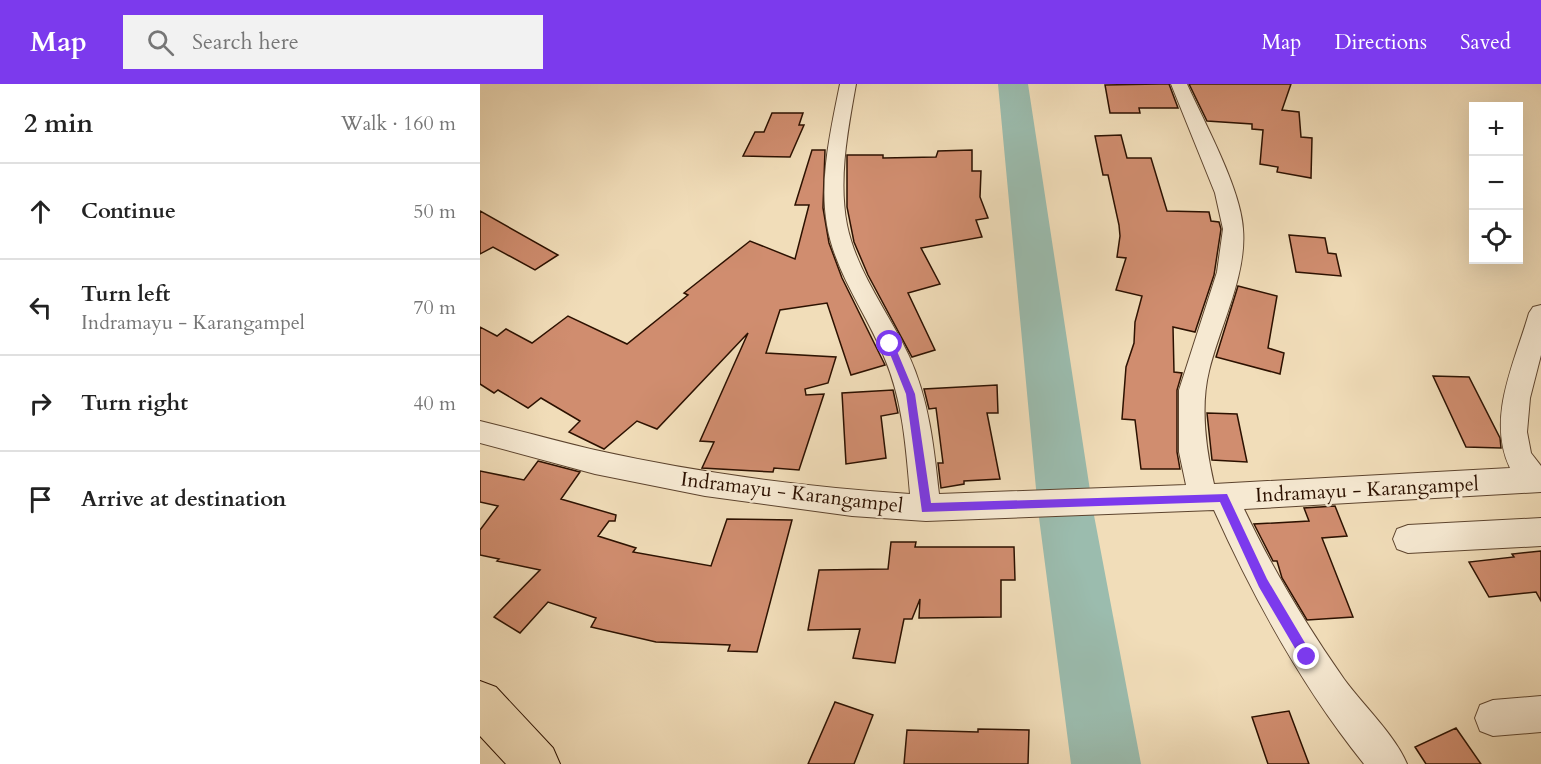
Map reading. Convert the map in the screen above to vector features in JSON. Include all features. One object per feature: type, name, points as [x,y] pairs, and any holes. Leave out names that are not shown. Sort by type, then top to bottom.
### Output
[{"type":"main road","points":[[480,703],[537,764]]},
{"type":"street","points":[[848,84],[836,174],[834,199],[836,224],[856,277],[903,372],[936,508]]},
{"type":"street","points":[[1179,84],[1225,193],[1233,229],[1228,272],[1196,370],[1192,390],[1193,452],[1213,498],[1307,657],[1388,764]]},
{"type":"street","points":[[1536,479],[1515,447],[1513,427],[1515,403],[1541,313]]},
{"type":"street","name":"Indramayu - Karangampel","points":[[480,432],[595,462],[705,483],[852,503],[936,508],[1213,498],[1536,479]]},
{"type":"street","points":[[1408,539],[1541,532]]},
{"type":"street","points":[[1493,718],[1541,714]]},
{"type":"building","points":[[1169,84],[1178,108],[1139,108],[1140,113],[1110,113],[1105,85]]},
{"type":"building","points":[[1189,84],[1291,84],[1282,110],[1299,112],[1301,137],[1312,138],[1311,178],[1277,172],[1278,167],[1260,164],[1263,130],[1252,129],[1252,124],[1207,121]]},
{"type":"building","points":[[772,113],[803,113],[799,125],[804,125],[790,157],[743,156],[755,132],[764,132]]},
{"type":"building","points":[[1121,135],[1127,158],[1151,158],[1167,211],[1209,212],[1211,221],[1219,222],[1221,229],[1214,275],[1195,332],[1173,327],[1174,372],[1182,373],[1177,390],[1177,452],[1180,469],[1141,469],[1135,420],[1122,419],[1126,367],[1134,343],[1135,322],[1142,296],[1116,290],[1126,258],[1117,257],[1119,225],[1108,175],[1103,175],[1095,136]]},
{"type":"building","points":[[812,150],[825,150],[823,208],[829,243],[842,278],[885,365],[851,375],[827,303],[780,310],[766,353],[836,357],[828,383],[805,389],[806,395],[824,394],[799,470],[774,468],[773,472],[702,468],[714,442],[700,441],[748,333],[657,429],[637,421],[604,449],[569,432],[580,421],[541,398],[528,408],[498,390],[494,393],[480,384],[480,327],[497,336],[506,329],[532,343],[568,316],[627,344],[688,295],[684,293],[750,241],[795,259],[809,205],[795,205]]},
{"type":"building","points":[[972,150],[972,171],[981,171],[980,197],[988,218],[976,220],[982,237],[921,248],[940,284],[908,293],[935,350],[912,357],[868,275],[854,242],[847,207],[847,155],[883,155],[883,158],[936,157],[938,151]]},
{"type":"building","points":[[480,211],[558,255],[535,270],[493,247],[480,254]]},
{"type":"building","points":[[1289,235],[1325,238],[1328,253],[1336,254],[1341,276],[1296,272]]},
{"type":"building","points":[[1238,286],[1277,296],[1268,348],[1284,353],[1280,374],[1216,357]]},
{"type":"building","points":[[1433,376],[1469,377],[1500,438],[1501,448],[1466,447]]},
{"type":"building","points":[[997,385],[998,413],[987,413],[1000,479],[964,481],[964,484],[941,488],[938,463],[943,463],[936,408],[929,409],[924,389]]},
{"type":"building","points":[[893,390],[898,413],[881,416],[886,458],[846,464],[842,393]]},
{"type":"building","points":[[1207,413],[1237,414],[1247,462],[1212,460]]},
{"type":"building","points":[[538,461],[580,472],[561,499],[616,515],[615,521],[609,521],[598,536],[636,548],[633,552],[711,566],[727,519],[792,520],[757,652],[728,651],[730,645],[656,642],[591,627],[596,618],[548,602],[520,633],[494,617],[540,570],[480,555],[480,530],[498,506],[480,502],[480,471],[524,480]]},
{"type":"building","points":[[1335,506],[1347,536],[1322,538],[1353,617],[1307,620],[1282,578],[1277,561],[1273,561],[1254,524],[1309,521],[1304,508]]},
{"type":"building","points":[[891,542],[916,542],[915,547],[1014,547],[1015,580],[1001,580],[1001,617],[919,618],[920,599],[912,619],[904,619],[895,663],[853,658],[860,629],[808,630],[819,570],[888,569]]},
{"type":"building","points":[[1541,551],[1541,601],[1536,592],[1489,597],[1469,562],[1514,557],[1512,554]]},
{"type":"building","points":[[835,702],[873,715],[854,764],[808,764]]},
{"type":"building","points":[[1289,711],[1309,764],[1268,764],[1252,717]]},
{"type":"building","points":[[1456,728],[1481,764],[1426,764],[1415,747]]},
{"type":"building","points":[[978,729],[1029,730],[1028,764],[904,764],[907,730],[978,732]]},
{"type":"waterway","points":[[1013,84],[1043,340],[1066,510],[1106,764]]},
{"type":"route","points":[[890,344],[910,394],[926,508],[1223,497],[1263,583],[1307,657]]}]
